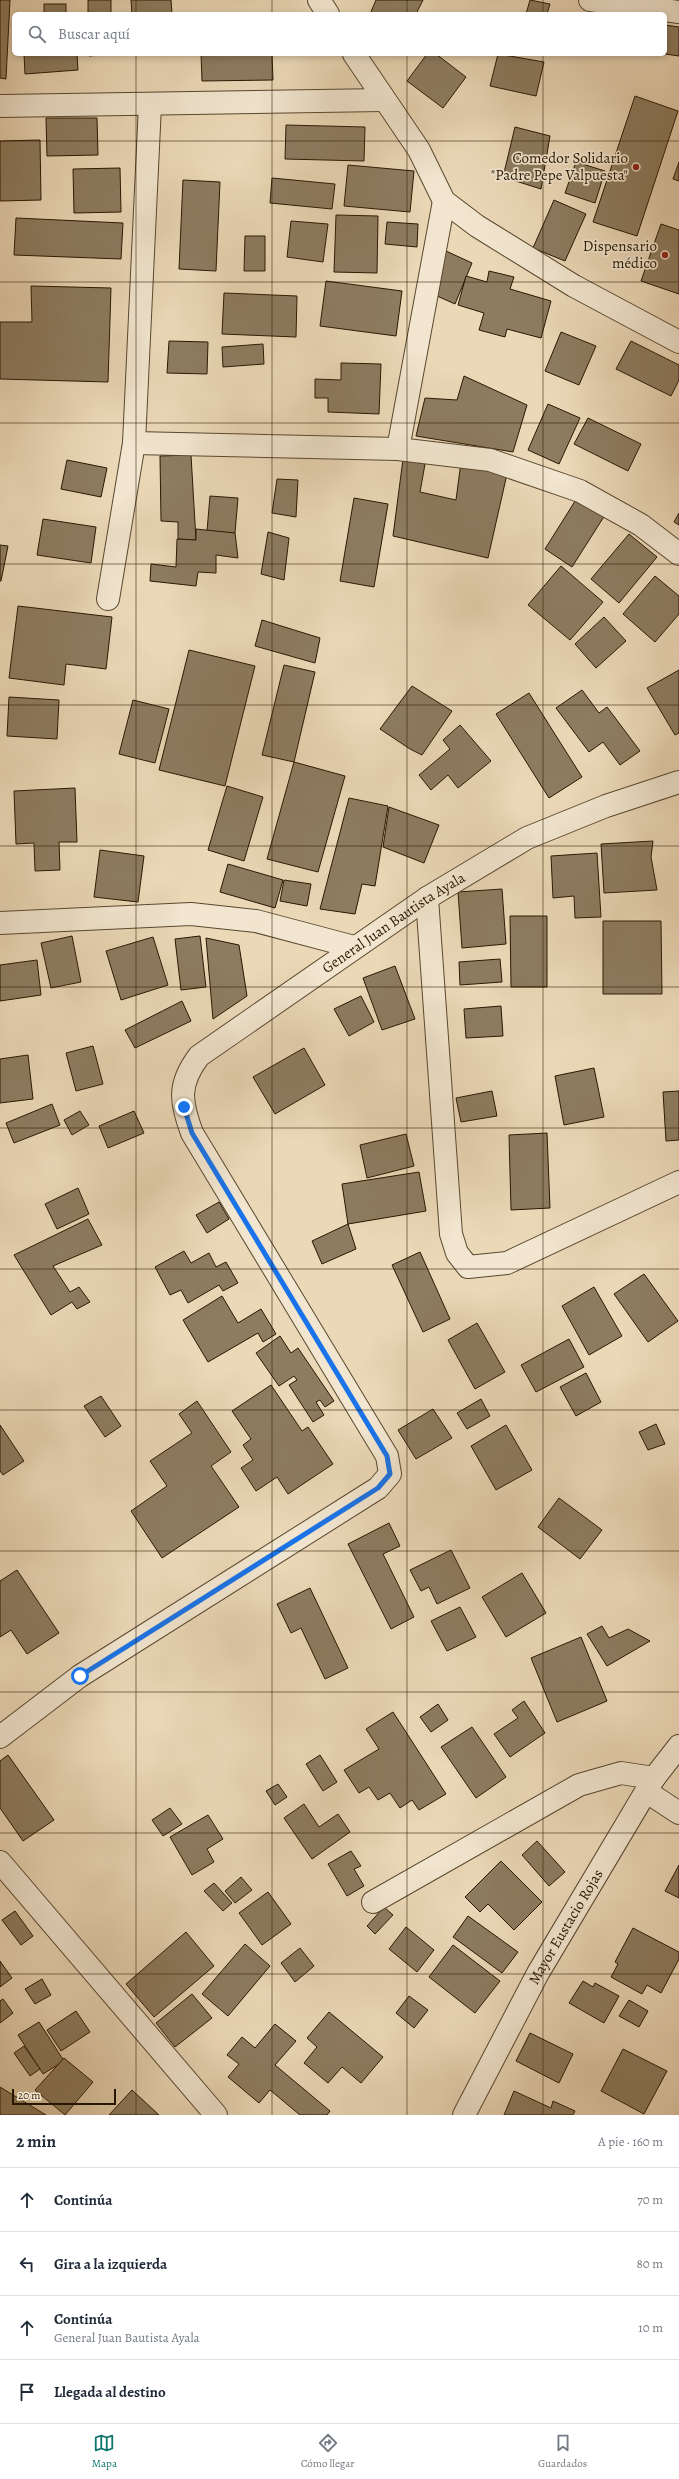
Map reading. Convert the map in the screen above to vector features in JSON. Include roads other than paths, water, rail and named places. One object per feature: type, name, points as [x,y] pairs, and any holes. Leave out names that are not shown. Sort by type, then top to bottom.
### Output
[{"type":"street","points":[[319,0],[327,12]]},
{"type":"street","points":[[590,0],[679,12]]},
{"type":"street","points":[[355,56],[383,100],[419,150],[444,201],[477,226],[574,286],[679,342]]},
{"type":"street","points":[[0,106],[150,105],[383,100]]},
{"type":"street","points":[[108,599],[134,443],[150,105]]},
{"type":"street","points":[[398,449],[444,201]]},
{"type":"street","points":[[134,443],[398,449],[490,460],[580,491],[641,524],[679,554]]},
{"type":"street","name":"General Juan Bautista Ayala","points":[[0,1737],[80,1676],[378,1488],[390,1474],[387,1456],[192,1133],[186,1117],[182,1088],[184,1079],[199,1056],[354,947],[427,898],[527,838],[606,806],[679,782]]},
{"type":"street","points":[[427,898],[451,1234],[457,1253],[468,1267],[507,1263],[679,1182]]},
{"type":"street","points":[[0,923],[191,914],[256,921],[354,947]]},
{"type":"street","name":"Mayor Eustacio Rojas","points":[[464,2115],[538,1973],[650,1785],[679,1746]]},
{"type":"street","points":[[373,1902],[579,1785],[621,1774],[650,1785],[679,1813]]},
{"type":"street","points":[[0,1862],[216,2115]]},
{"type":"place","name":"Comedor Solidario \"Padre Pepe Valpuesta\"","points":[[636,167]]},
{"type":"place","name":"Dispensario médico","points":[[665,255]]}]
